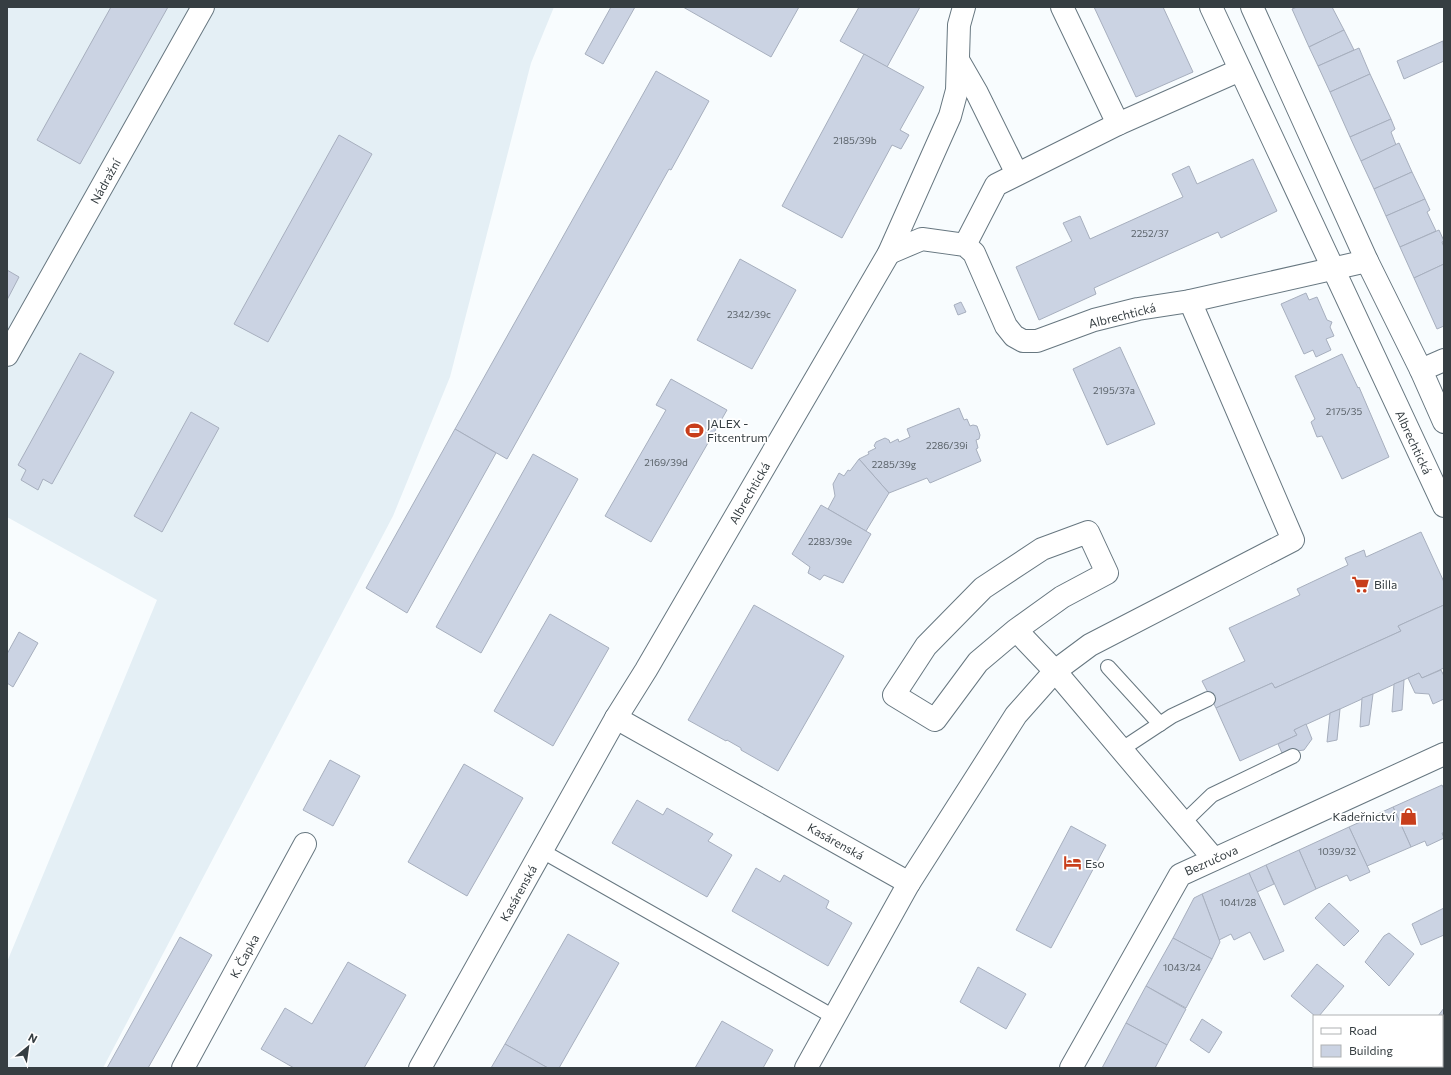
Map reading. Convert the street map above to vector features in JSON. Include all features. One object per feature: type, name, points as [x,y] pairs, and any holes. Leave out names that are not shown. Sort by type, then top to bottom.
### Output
[{"type":"street","name":"Nádražní","points":[[7,355],[203,7]]},
{"type":"street","name":"Albrechtická","points":[[646,670],[889,253],[950,116],[957,90],[959,25],[964,7]]},
{"type":"street","points":[[1062,7],[1118,124]]},
{"type":"street","name":"Albrechtická","points":[[1212,7],[1444,506]]},
{"type":"street","points":[[1252,7],[1367,261],[1421,370],[1444,422]]},
{"type":"street","points":[[958,59],[977,93],[1017,174]]},
{"type":"street","points":[[889,253],[922,240],[965,245],[996,185],[1118,124],[1240,70]]},
{"type":"street","name":"Albrechtická","points":[[965,245],[974,253],[1006,326],[1014,336],[1023,341],[1037,341],[1094,320],[1138,309],[1190,301],[1367,261]]},
{"type":"street","points":[[806,1068],[910,883],[1016,715],[1055,671],[1090,645],[1293,540],[1190,301]]},
{"type":"street","points":[[1421,370],[1444,360]]},
{"type":"street","points":[[1088,532],[1107,573],[1062,597],[1016,630],[978,662],[935,720],[894,695],[926,646],[984,588],[1042,549],[1088,532]]},
{"type":"street","points":[[1016,630],[1055,671],[1214,859]]},
{"type":"street","name":"Kasárenská","points":[[420,1068],[616,718],[646,670]]},
{"type":"street","name":"Kasárenská","points":[[616,718],[910,883]]},
{"type":"street","name":"Bezručova","points":[[1071,1068],[1180,874],[1444,754]]},
{"type":"street","name":"K. Čapka","points":[[183,1068],[305,844]]},
{"type":"lane","points":[[1108,667],[1160,724]]},
{"type":"lane","points":[[1122,750],[1172,716],[1208,699]]},
{"type":"lane","points":[[1183,823],[1212,795],[1293,756]]},
{"type":"lane","points":[[542,851],[834,1017]]},
{"type":"shaded area","points":[[7,7],[554,7],[531,63],[450,377],[393,516],[103,1068],[7,1068],[7,962],[157,600],[7,517]]},
{"type":"building","points":[[111,7],[168,7],[80,164],[37,140]]},
{"type":"building","points":[[611,7],[635,7],[603,64],[585,54]]},
{"type":"building","points":[[683,7],[799,7],[771,57]]},
{"type":"building","points":[[859,7],[920,7],[887,67],[840,41]]},
{"type":"building","points":[[1094,7],[1163,7],[1193,72],[1136,97]]},
{"type":"building","points":[[1297,7],[1332,7],[1344,30],[1309,47],[1292,9]]},
{"type":"building","points":[[1344,30],[1354,50],[1318,66],[1309,47]]},
{"type":"building","points":[[1443,41],[1444,61],[1404,79],[1397,61]]},
{"type":"building","points":[[1359,48],[1370,74],[1330,92],[1318,66]]},
{"type":"building","points":[[864,54],[924,87],[900,130],[909,135],[901,149],[892,145],[842,238],[782,206]]},
{"type":"building","points":[[656,71],[709,101],[671,170],[669,169],[507,459],[455,429]]},
{"type":"building","points":[[1370,74],[1391,119],[1350,137],[1330,92]]},
{"type":"building","points":[[1391,119],[1395,129],[1391,132],[1396,145],[1361,161],[1350,137]]},
{"type":"building","points":[[339,135],[372,154],[268,342],[234,324]]},
{"type":"building","points":[[1399,143],[1412,172],[1374,189],[1361,161]]},
{"type":"building","points":[[1253,159],[1277,211],[1221,238],[1218,232],[1094,288],[1096,294],[1039,320],[1016,267],[1072,241],[1063,223],[1080,216],[1090,239],[1183,197],[1172,174],[1189,166],[1197,184]]},
{"type":"building","points":[[1412,172],[1425,199],[1386,216],[1374,189]]},
{"type":"building","points":[[1425,199],[1430,210],[1427,212],[1436,231],[1400,247],[1386,216]]},
{"type":"building","points":[[1439,230],[1444,241],[1442,242],[1444,247],[1444,264],[1414,278],[1400,247]]},
{"type":"building","points":[[740,259],[796,290],[752,369],[697,340]]},
{"type":"building","points":[[1444,264],[1444,326],[1437,329],[1414,278]]},
{"type":"building","points":[[7,270],[19,277],[7,300]]},
{"type":"building","points":[[1306,293],[1309,300],[1317,297],[1327,320],[1332,322],[1330,327],[1334,336],[1326,339],[1331,350],[1316,357],[1313,350],[1304,354],[1281,304]]},
{"type":"building","points":[[961,302],[966,312],[958,315],[954,305]]},
{"type":"building","points":[[1120,347],[1155,424],[1107,445],[1073,369]]},
{"type":"building","points":[[80,353],[114,372],[52,484],[43,479],[38,490],[21,480],[26,470],[18,465]]},
{"type":"building","points":[[1342,354],[1358,388],[1359,387],[1389,457],[1342,479],[1322,436],[1317,437],[1311,422],[1315,419],[1295,376]]},
{"type":"building","points":[[671,379],[727,410],[651,542],[605,516],[666,410],[656,405]]},
{"type":"building","points":[[959,408],[964,420],[967,419],[970,426],[977,426],[980,435],[979,439],[976,440],[978,448],[976,449],[981,461],[930,483],[927,478],[889,493],[859,459],[869,454],[868,452],[876,448],[874,446],[876,442],[885,438],[889,440],[890,443],[898,439],[899,442],[910,437],[907,429]]},
{"type":"building","points":[[191,412],[219,428],[162,532],[134,516]]},
{"type":"building","points":[[455,429],[496,453],[407,613],[366,588]]},
{"type":"building","points":[[533,454],[578,479],[481,653],[436,627]]},
{"type":"building","points":[[859,459],[889,493],[866,531],[828,509],[835,496],[833,484],[839,473],[844,476]]},
{"type":"building","points":[[821,505],[871,534],[843,583],[824,575],[820,580],[808,573],[810,567],[792,554]]},
{"type":"building","points":[[1421,532],[1444,582],[1444,605],[1398,626],[1401,631],[1275,688],[1272,683],[1216,708],[1202,681],[1245,661],[1229,628],[1300,595],[1297,589],[1348,565],[1345,558],[1364,550],[1366,557]]},
{"type":"building","points":[[754,605],[844,656],[778,771],[741,750],[741,748],[727,740],[726,741],[688,720]]},
{"type":"building","points":[[1444,605],[1444,668],[1422,678],[1419,673],[1340,709],[1294,730],[1297,735],[1240,761],[1216,708],[1272,683],[1275,688],[1401,631],[1398,626]]},
{"type":"building","points":[[550,614],[609,648],[553,746],[494,711]]},
{"type":"building","points":[[19,632],[38,643],[13,687],[7,683],[7,654]]},
{"type":"building","points":[[1441,670],[1444,676],[1444,699],[1433,704],[1429,694],[1415,693],[1408,678],[1419,673],[1422,678]]},
{"type":"building","points":[[1404,680],[1402,710],[1392,712],[1394,684]]},
{"type":"building","points":[[1373,694],[1369,725],[1360,727],[1362,698]]},
{"type":"building","points":[[1340,709],[1337,740],[1327,742],[1330,713]]},
{"type":"building","points":[[1306,724],[1312,739],[1304,750],[1282,753],[1278,744],[1297,735],[1294,730]]},
{"type":"building","points":[[330,760],[360,776],[333,826],[303,810]]},
{"type":"building","points":[[464,764],[523,798],[467,896],[408,862]]},
{"type":"building","points":[[1442,785],[1444,789],[1444,833],[1442,833],[1444,838],[1427,846],[1425,841],[1411,847],[1393,807]]},
{"type":"building","points":[[637,800],[663,815],[667,808],[713,834],[708,841],[732,855],[707,897],[612,843]]},
{"type":"building","points":[[1393,807],[1411,847],[1367,866],[1349,827]]},
{"type":"building","points":[[1071,826],[1106,845],[1051,948],[1016,930]]},
{"type":"building","points":[[1349,827],[1370,872],[1350,881],[1347,875],[1316,889],[1299,850]]},
{"type":"building","points":[[1299,850],[1316,889],[1284,905],[1266,865]]},
{"type":"building","points":[[1266,865],[1274,884],[1257,892],[1249,873]]},
{"type":"building","points":[[756,868],[780,882],[784,875],[829,901],[826,908],[852,923],[828,966],[732,911]]},
{"type":"building","points":[[1249,873],[1284,951],[1264,960],[1250,932],[1234,940],[1231,934],[1219,940],[1202,894]]},
{"type":"building","points":[[1202,894],[1220,942],[1212,959],[1173,938],[1194,898]]},
{"type":"building","points":[[1329,903],[1359,931],[1344,946],[1315,918]]},
{"type":"building","points":[[1444,908],[1444,935],[1421,945],[1412,924]]},
{"type":"building","points":[[1389,933],[1414,954],[1389,986],[1365,962],[1384,936]]},
{"type":"building","points":[[568,934],[619,963],[559,1068],[548,1068],[505,1044]]},
{"type":"building","points":[[180,937],[212,955],[148,1068],[107,1068]]},
{"type":"building","points":[[1173,938],[1212,959],[1186,1008],[1146,986]]},
{"type":"building","points":[[348,962],[406,995],[364,1068],[294,1068],[261,1049],[285,1008],[312,1024]]},
{"type":"building","points":[[1317,964],[1344,986],[1320,1015],[1314,1015],[1291,996]]},
{"type":"building","points":[[978,967],[1026,994],[1006,1029],[960,1002]]},
{"type":"building","points":[[1146,986],[1186,1009],[1167,1045],[1126,1023]]},
{"type":"building","points":[[1444,1008],[1444,1039],[1443,1015],[1439,1015]]},
{"type":"building","points":[[1202,1019],[1222,1032],[1209,1053],[1190,1040]]},
{"type":"building","points":[[722,1021],[773,1050],[763,1068],[695,1068]]},
{"type":"building","points":[[1126,1023],[1167,1045],[1155,1068],[1102,1068]]},
{"type":"building","points":[[1443,1038],[1444,1039],[1444,1068],[1398,1068],[1443,1067]]},
{"type":"building","points":[[505,1044],[548,1068],[491,1068]]},
{"type":"building","points":[[1334,1067],[1370,1067],[1369,1068]]},
{"type":"place","name":"JALEX - Fitcentrum","points":[[694,430]]},
{"type":"place","name":"Billa","points":[[1361,584]]},
{"type":"place","name":"Kadeřnictví","points":[[1408,816]]},
{"type":"place","name":"Eso","points":[[1072,863]]}]
